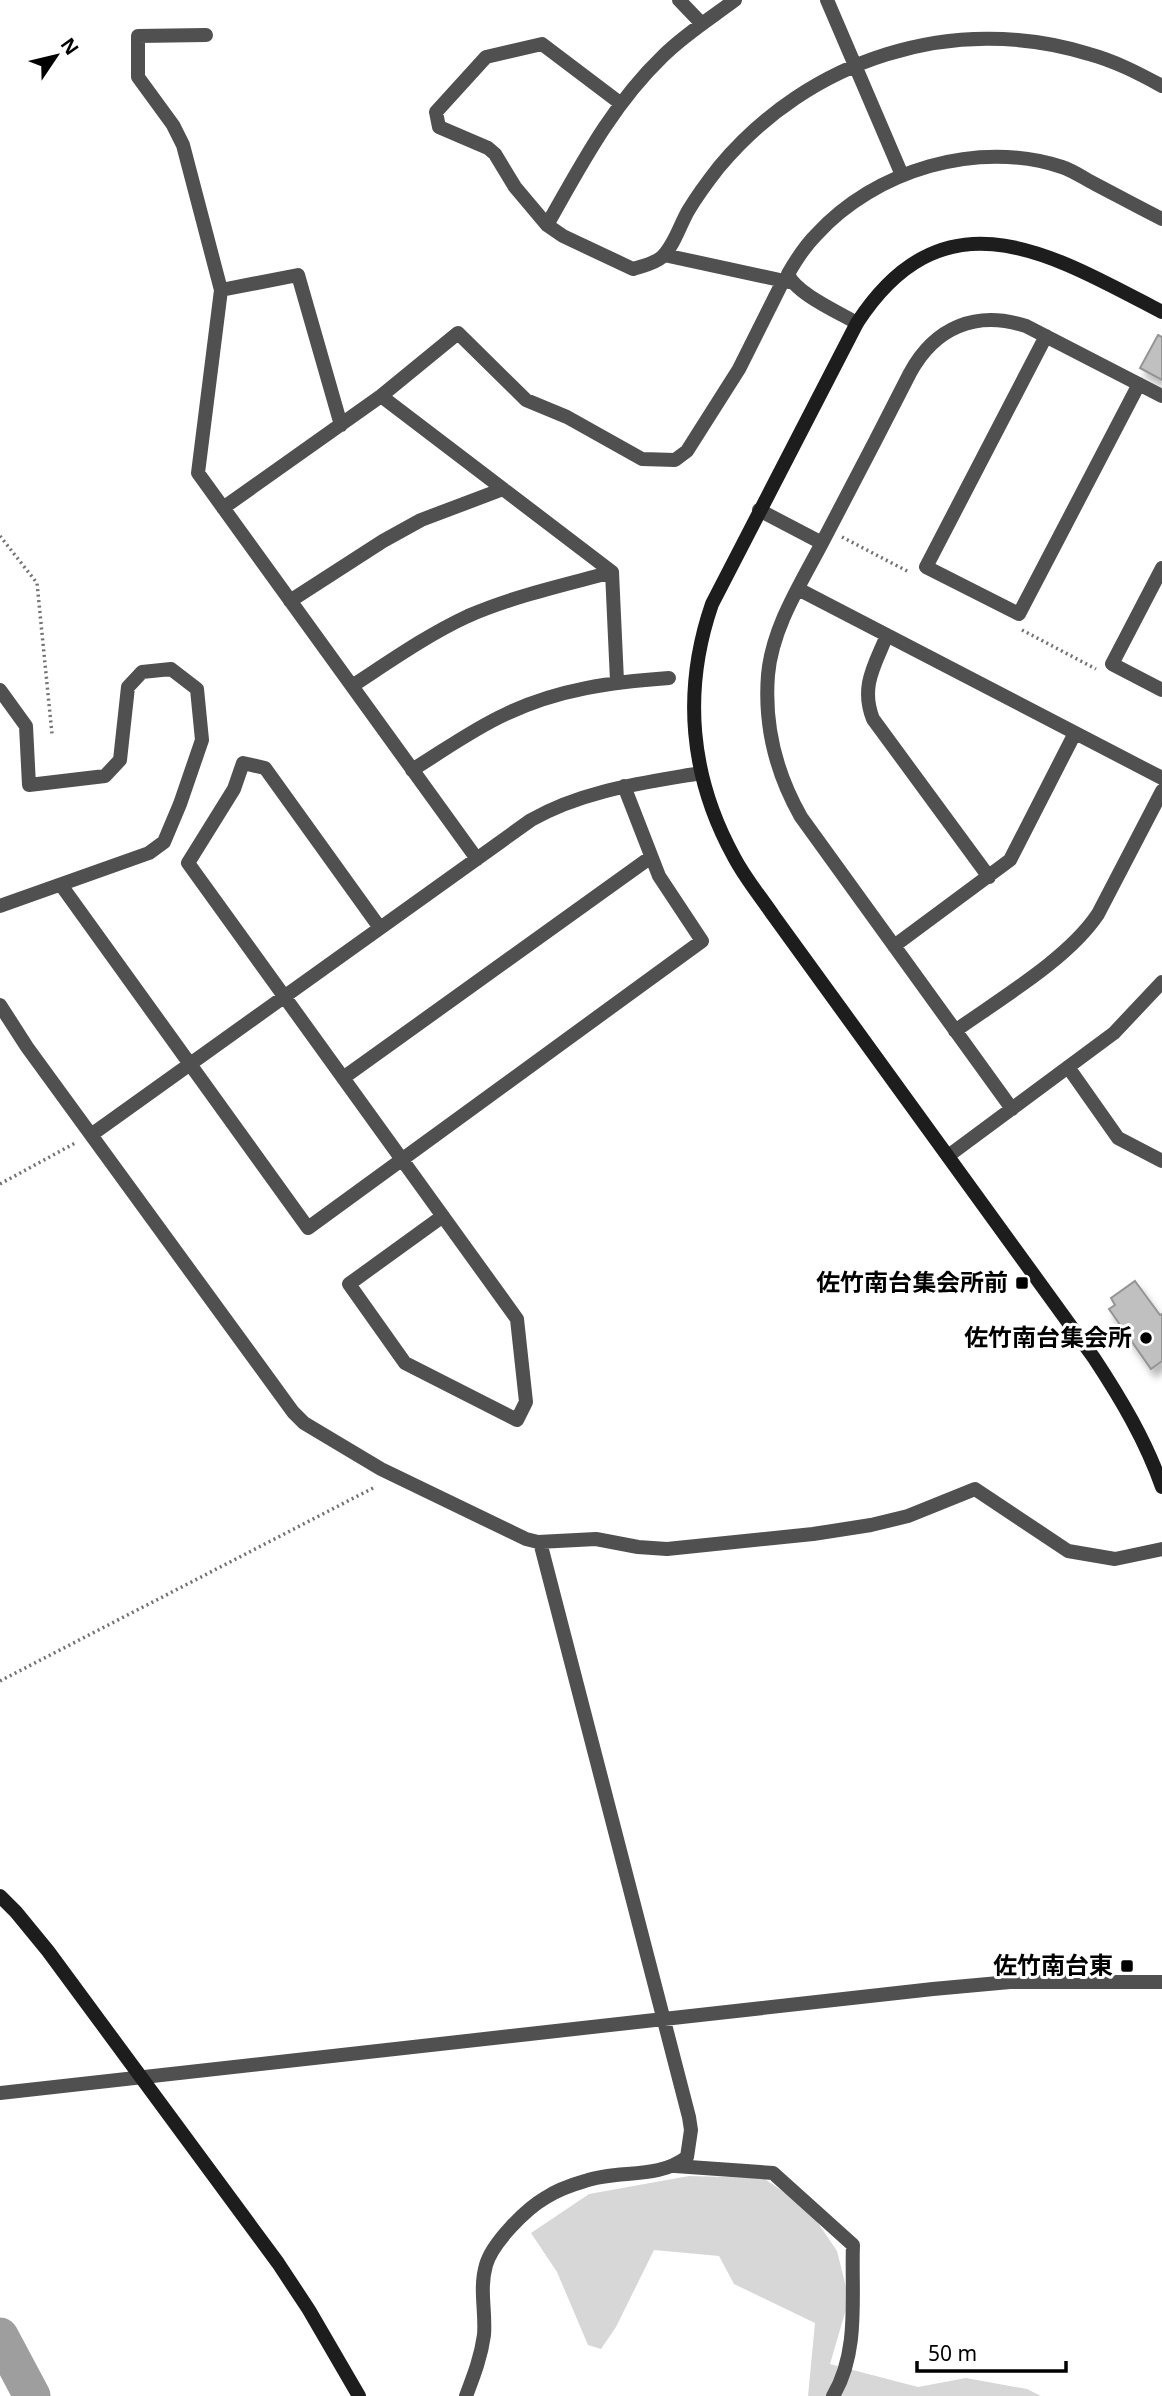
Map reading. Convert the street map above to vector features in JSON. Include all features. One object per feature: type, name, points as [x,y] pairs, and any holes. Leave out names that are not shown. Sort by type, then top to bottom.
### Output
[{"type":"street","points":[[679,0],[702,24]]},
{"type":"street","points":[[547,225],[589,150],[620,103],[664,55],[735,0]]},
{"type":"street","points":[[827,0],[902,175]]},
{"type":"street","points":[[206,35],[138,36],[138,77],[173,125],[183,145],[220,290],[198,473],[477,859]]},
{"type":"street","points":[[620,103],[542,44],[486,57],[436,112],[439,127],[488,148],[495,154],[515,187],[547,225],[563,236],[632,269],[656,261],[664,255],[688,211],[718,168],[752,132],[818,82],[855,64],[937,43],[971,39],[1005,40],[1050,44],[1088,53],[1127,68],[1162,86]]},
{"type":"street","points":[[223,508],[381,396],[458,333],[526,400],[567,417],[642,459],[675,460],[687,452],[732,379],[787,282],[788,274],[816,234],[842,211],[882,185],[936,164],[968,158],[1032,160],[1063,167],[1162,219]]},
{"type":"street","points":[[1162,312],[1060,261],[1005,244],[977,243],[948,249],[902,272],[871,302],[857,323],[712,604],[701,636],[694,698],[694,738],[701,773],[716,820],[735,859],[1094,1358],[1140,1435],[1162,1487]]},
{"type":"street","points":[[664,255],[787,282],[857,323]]},
{"type":"street","points":[[220,290],[298,275],[341,425]]},
{"type":"street","points":[[1012,1109],[801,817],[788,795],[770,738],[768,674],[787,611],[916,362],[933,343],[956,327],[984,320],[1011,321],[1046,336],[1162,396]]},
{"type":"street","points":[[1046,336],[926,567],[1019,614],[1139,384]]},
{"type":"street","points":[[381,396],[612,572]]},
{"type":"street","points":[[290,601],[412,525],[503,489]]},
{"type":"street","points":[[760,510],[822,543]]},
{"type":"street","points":[[1162,568],[1112,664],[1162,690]]},
{"type":"street","points":[[612,572],[617,681]]},
{"type":"street","points":[[352,686],[467,616],[521,597],[612,572]]},
{"type":"street","points":[[798,589],[1162,778]]},
{"type":"street","points":[[887,635],[868,681],[867,695],[873,719],[989,877]]},
{"type":"street","points":[[0,690],[26,726],[29,785],[106,776],[120,760],[128,687],[142,672],[171,669],[197,690],[202,740],[164,842],[149,853],[0,906]]},
{"type":"street","points":[[412,770],[505,714],[578,689],[617,681],[669,678]]},
{"type":"street","points":[[894,946],[1010,860],[1075,733]]},
{"type":"street","points":[[380,928],[265,768],[243,763],[234,789],[188,863],[284,997],[443,1216],[517,1319],[526,1402],[517,1420],[405,1363],[349,1284],[443,1216]]},
{"type":"street","points":[[91,1135],[552,808],[594,793],[701,773]]},
{"type":"street","points":[[61,885],[308,1228],[702,941],[659,876],[624,786]]},
{"type":"street","points":[[955,1031],[1064,952],[1088,929],[1162,791]]},
{"type":"street","points":[[343,1078],[651,857]]},
{"type":"street","points":[[948,1156],[1114,1033],[1162,982]]},
{"type":"street","points":[[0,1004],[27,1046],[293,1412],[304,1423],[381,1469],[526,1539],[540,1542],[596,1539],[638,1548],[667,1549],[813,1534],[908,1516],[975,1489],[1068,1551],[1115,1559],[1162,1549]]},
{"type":"street","points":[[1068,1067],[1118,1138],[1162,1161]]},
{"type":"street","points":[[540,1542],[665,2018],[691,2130],[687,2157],[675,2166]]},
{"type":"street","points":[[0,1896],[48,1951],[278,2263],[359,2396]]},
{"type":"street","points":[[0,2093],[1010,1982],[1162,1982]]},
{"type":"street","points":[[466,2396],[476,2375],[484,2333],[482,2289],[486,2262],[501,2239],[544,2198],[571,2186],[600,2176],[649,2172],[675,2166],[773,2173],[853,2245],[854,2320],[842,2381],[833,2396]]},
{"type":"path","points":[[0,536],[37,583],[52,734]]},
{"type":"path","points":[[0,1184],[91,1135]]},
{"type":"path","points":[[0,1681],[375,1487]]},
{"type":"shaded area","points":[[689,2176],[763,2178],[808,2208],[837,2251],[849,2299],[830,2364],[918,2387],[966,2378],[1027,2389],[1041,2396],[808,2396],[815,2323],[734,2284],[719,2256],[654,2250],[616,2327],[601,2349],[588,2345],[557,2272],[531,2233],[589,2194]]},
{"type":"building","points":[[1158,335],[1162,337],[1162,380],[1140,368]]},
{"type":"building","name":"佐竹南台集会所","points":[[1135,1281],[1160,1315],[1162,1314],[1162,1361],[1151,1369],[1109,1309],[1115,1305],[1111,1298]]},
{"type":"waterway","points":[[0,2336],[32,2396]]},
{"type":"place","name":"佐竹南台集会所前","points":[[1022,1283]]},
{"type":"place","name":"佐竹南台集会所","points":[[1146,1338]]},
{"type":"place","name":"佐竹南台東","points":[[1127,1966]]}]
